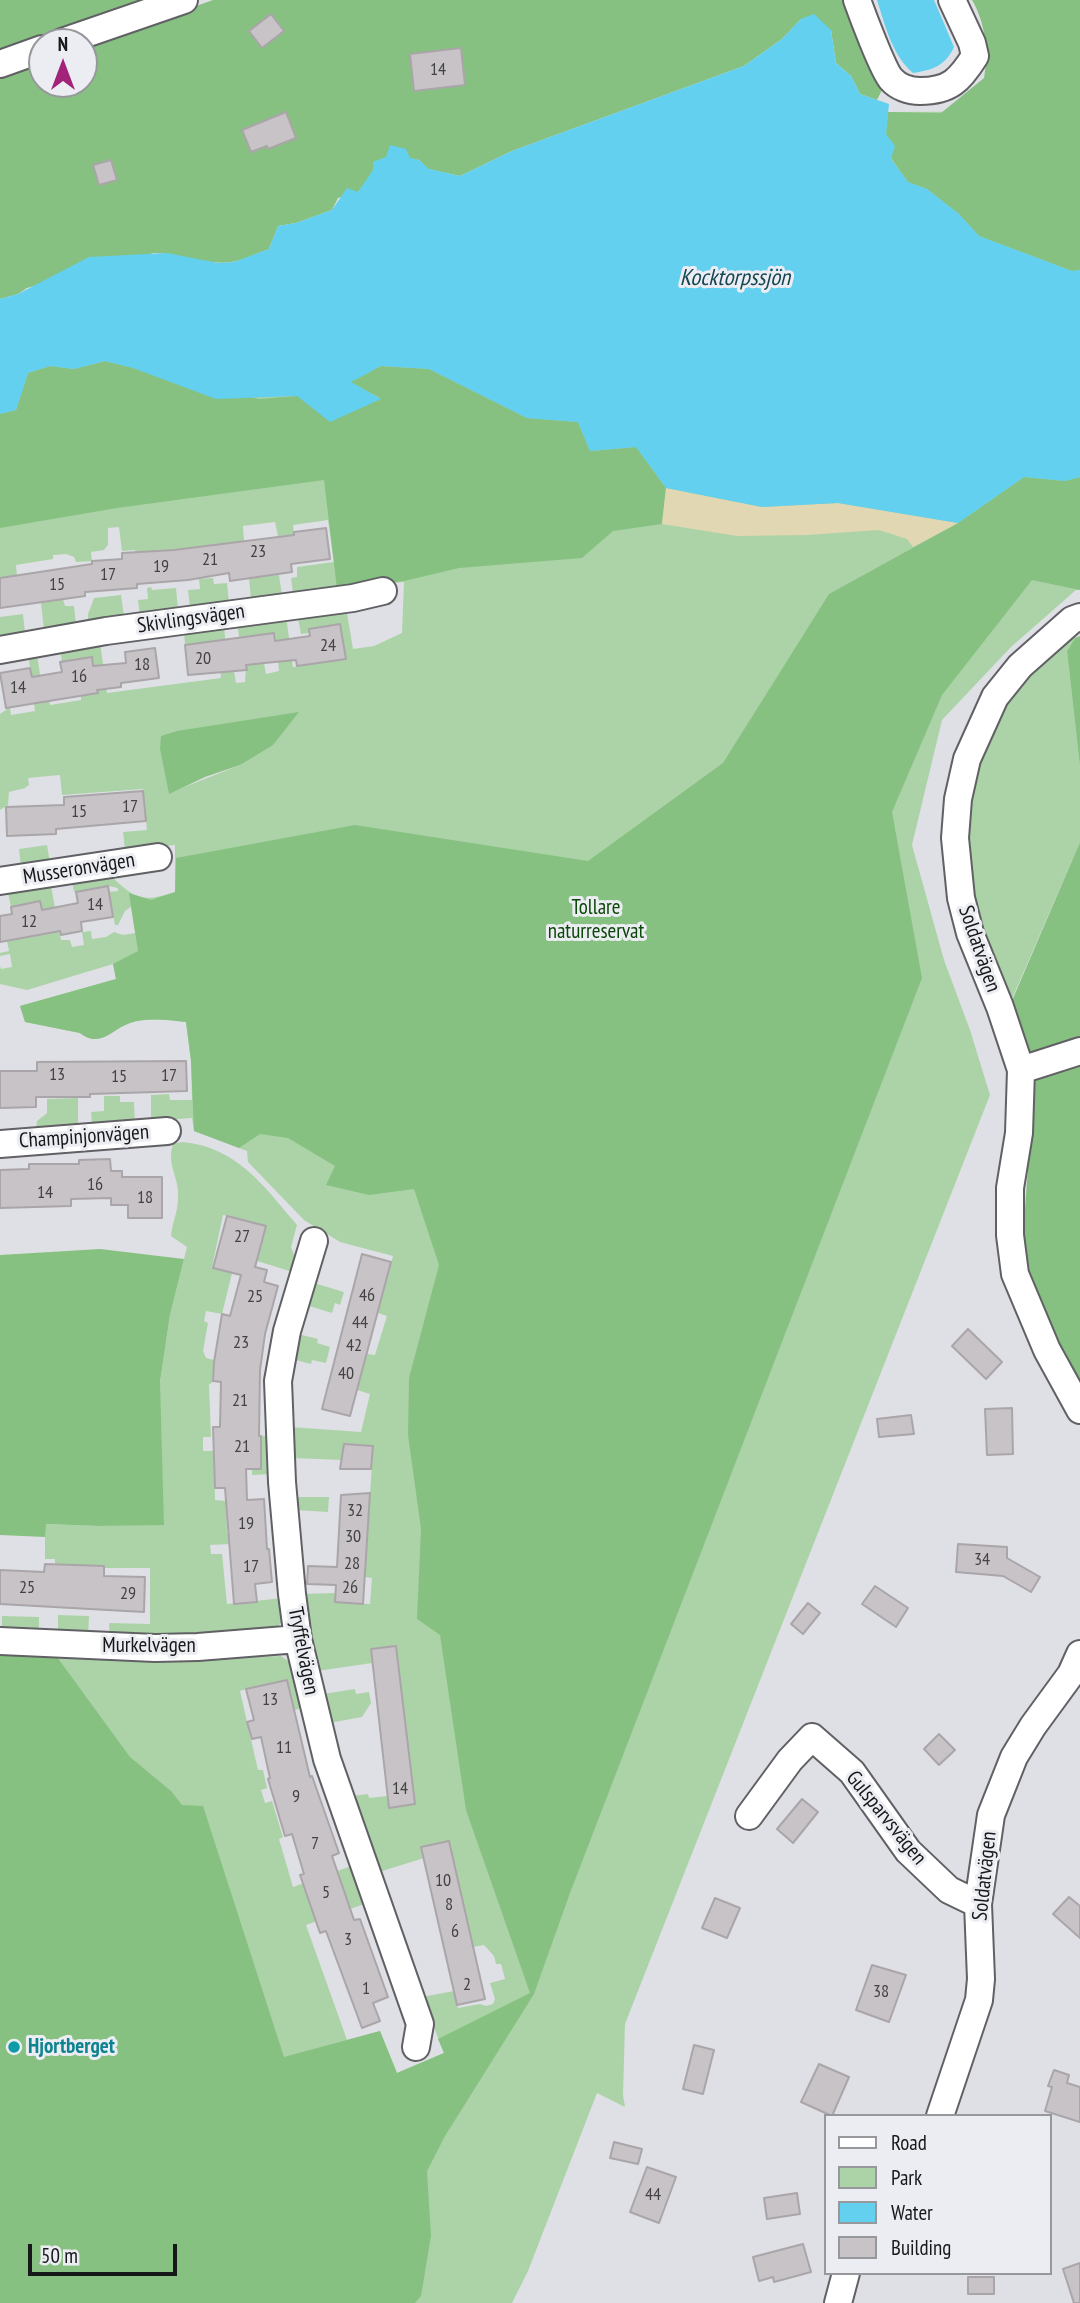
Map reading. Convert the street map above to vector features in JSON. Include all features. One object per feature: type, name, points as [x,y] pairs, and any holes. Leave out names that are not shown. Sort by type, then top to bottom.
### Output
[{"type":"street","points":[[98,30],[184,0]]},
{"type":"street","points":[[857,0],[889,78],[901,87],[915,91],[938,91],[951,84],[962,76],[975,56],[972,43],[952,0]]},
{"type":"street","points":[[0,64],[28,54]]},
{"type":"street","name":"Skivlingsvägen","points":[[0,650],[106,631],[383,592]]},
{"type":"street","name":"Soldatvägen","points":[[1080,617],[1072,620],[1020,666],[995,697],[967,760],[958,799],[955,838],[961,898],[970,933],[1000,1007],[1021,1070],[1019,1133],[1010,1188],[1010,1235],[1016,1274],[1047,1350],[1080,1410]]},
{"type":"street","name":"Musseronvägen","points":[[0,881],[158,857]]},
{"type":"street","points":[[1021,1070],[1080,1051]]},
{"type":"street","name":"Champinjonvägen","points":[[0,1144],[167,1131]]},
{"type":"street","name":"Tryffelvägen","points":[[314,1241],[287,1331],[278,1381],[282,1482],[298,1639],[327,1759],[420,2024],[416,2047]]},
{"type":"street","name":"Murkelvägen","points":[[0,1641],[166,1648],[298,1639]]},
{"type":"street","name":"Soldatvägen","points":[[941,2114],[979,2000],[981,1979],[978,1904],[991,1815],[1014,1756],[1033,1726],[1077,1669]]},
{"type":"street","name":"Gulsparvsvägen","points":[[749,1816],[790,1760],[812,1737],[852,1772],[908,1851],[949,1890],[978,1904]]},
{"type":"street","points":[[838,2303],[845,2275]]},
{"type":"green space","points":[[0,0],[166,0],[81,28],[28,28],[28,46],[0,55]]},
{"type":"green space","points":[[213,0],[851,0],[886,82],[877,100],[860,94],[851,76],[836,63],[831,30],[801,19],[782,39],[744,66],[512,151],[460,176],[428,169],[419,160],[386,157],[358,192],[338,198],[332,210],[296,223],[278,226],[269,249],[246,258],[222,263],[154,253],[27,288],[18,294],[0,299],[0,74],[28,65],[28,98],[98,98],[98,41]]},
{"type":"green space","points":[[972,0],[1080,0],[1080,270],[1072,271],[979,236],[959,214],[927,189],[908,182],[891,158],[886,134],[888,112],[941,113],[984,78],[985,38]]},
{"type":"green space","name":"Tollare naturreservat","points":[[1080,111],[1080,590],[1076,590],[1011,647],[942,720],[912,845],[944,960],[990,1095],[625,2024],[625,2107],[597,2093],[528,2271],[512,2303],[0,2303],[0,1652],[161,1660],[281,1656],[294,1665],[303,1708],[294,1710],[246,1689],[240,1691],[258,1770],[263,1770],[267,1788],[261,1790],[265,1803],[272,1801],[283,1837],[279,1839],[293,1887],[354,1865],[367,1903],[306,1925],[347,2040],[380,2031],[397,2073],[444,2053],[422,1997],[454,1991],[458,2008],[480,2004],[486,2006],[493,2004],[495,1999],[490,1983],[505,1979],[501,1964],[496,1964],[494,1956],[484,1945],[473,1947],[424,1858],[379,1872],[352,1796],[387,1796],[389,1808],[415,1804],[396,1646],[371,1649],[372,1663],[317,1671],[302,1594],[336,1593],[335,1602],[370,1604],[372,1578],[365,1577],[373,1446],[343,1460],[291,1458],[290,1427],[361,1432],[370,1394],[357,1390],[367,1354],[375,1355],[387,1316],[378,1313],[393,1256],[340,1242],[304,1220],[248,1162],[247,1151],[194,1131],[192,1118],[151,1121],[151,1095],[169,1094],[170,1100],[192,1100],[186,1022],[137,1021],[94,1039],[80,1033],[25,1022],[20,1006],[116,979],[113,964],[27,990],[0,984],[0,966],[1,969],[12,967],[10,954],[0,956],[0,953],[9,951],[7,941],[46,933],[40,902],[11,907],[8,893],[51,886],[61,940],[70,940],[72,947],[84,945],[82,932],[91,931],[92,939],[106,937],[114,932],[123,935],[135,933],[131,907],[125,911],[118,925],[115,925],[109,892],[118,891],[118,888],[108,886],[74,892],[72,881],[110,875],[139,897],[175,892],[175,845],[125,850],[123,832],[147,830],[143,789],[62,795],[60,775],[28,778],[29,785],[9,792],[8,805],[0,810],[0,714],[10,707],[11,715],[35,711],[36,702],[28,655],[37,654],[40,675],[44,675],[50,705],[81,700],[81,696],[97,693],[92,658],[62,662],[60,648],[100,642],[107,693],[221,678],[217,641],[185,645],[184,630],[224,625],[228,672],[234,671],[236,683],[245,682],[246,665],[264,663],[266,674],[279,671],[275,633],[239,637],[237,621],[286,616],[293,667],[345,659],[340,624],[310,629],[310,633],[301,634],[297,613],[346,607],[353,649],[374,646],[402,633],[404,582],[293,593],[291,578],[297,577],[297,567],[334,562],[328,520],[293,525],[294,535],[278,536],[275,522],[243,526],[244,541],[140,554],[134,550],[122,551],[119,527],[108,528],[108,545],[104,550],[91,552],[92,561],[76,562],[74,557],[66,554],[53,555],[53,559],[16,565],[17,576],[0,578],[0,345],[454,220],[888,112]],"holes":[[[298,713],[240,765],[169,793],[160,750],[232,724]]]},
{"type":"green space","points":[[105,361],[259,399],[297,396],[380,398],[350,382],[381,366],[429,369],[527,418],[578,422],[590,451],[636,447],[666,488],[662,524],[613,531],[582,558],[459,568],[404,581],[337,589],[324,480],[117,508],[0,528],[0,414],[16,410],[28,373],[50,366],[74,369]]},
{"type":"green space","points":[[1024,477],[1065,481],[1080,477],[1080,590],[1032,580],[942,695],[892,812],[922,978],[570,1893],[534,1994],[445,2136],[427,2171],[431,2236],[421,2296],[415,2303],[0,2303],[0,1653],[57,1657],[130,1757],[171,1791],[182,1805],[203,1806],[284,2057],[380,2031],[397,2073],[444,2053],[438,2039],[530,1993],[466,1810],[440,1635],[417,1619],[421,1529],[408,1435],[409,1378],[439,1265],[414,1189],[369,1195],[326,1185],[335,1166],[288,1138],[260,1134],[239,1148],[194,1131],[191,1061],[186,1022],[137,1021],[94,1039],[80,1033],[25,1022],[20,1006],[116,979],[113,964],[138,951],[129,893],[151,900],[175,892],[176,858],[355,825],[588,861],[723,763],[829,594],[958,523]]},
{"type":"green space","points":[[279,575],[282,595],[251,599],[249,578]]},
{"type":"green space","points":[[213,578],[214,584],[227,583],[229,603],[190,607],[188,590],[200,589],[199,579]]},
{"type":"green space","points":[[151,587],[152,590],[176,588],[178,610],[140,615],[138,600],[148,599],[147,588]]},
{"type":"green space","points":[[121,595],[124,617],[88,621],[94,598]]},
{"type":"green space","points":[[63,599],[65,606],[74,606],[76,625],[44,630],[41,603]]},
{"type":"green space","points":[[23,614],[25,633],[0,637],[0,617]]},
{"type":"green space","points":[[1080,636],[1080,767],[1067,651],[1075,638]]},
{"type":"green space","points":[[1075,638],[1067,651],[1080,767],[1080,842],[1011,1001],[987,952],[962,845],[984,736],[1024,673],[1049,653]]},
{"type":"green space","points":[[299,712],[273,745],[240,765],[205,777],[169,794],[160,750],[161,736],[177,731]]},
{"type":"green space","points":[[1080,842],[1080,1386],[1033,1295],[1023,1237],[1032,1111],[1011,1003]]},
{"type":"green space","points":[[47,845],[50,863],[21,867],[19,849]]},
{"type":"green space","points":[[104,1096],[120,1096],[120,1102],[134,1102],[135,1124],[92,1125],[91,1112],[104,1111]]},
{"type":"green space","points":[[78,1098],[78,1125],[36,1129],[37,1121],[47,1113],[47,1099]]},
{"type":"green space","points":[[182,1142],[201,1145],[234,1160],[260,1182],[297,1225],[291,1247],[296,1260],[293,1272],[257,1261],[266,1226],[223,1215],[212,1267],[232,1273],[222,1314],[206,1311],[204,1321],[208,1323],[203,1351],[206,1358],[214,1360],[212,1383],[209,1384],[211,1437],[203,1437],[203,1451],[214,1451],[215,1500],[226,1501],[227,1534],[230,1534],[231,1544],[210,1545],[211,1554],[222,1554],[227,1604],[283,1598],[283,1616],[281,1623],[274,1630],[110,1641],[109,1623],[150,1624],[150,1568],[81,1565],[55,1579],[55,1559],[45,1559],[45,1524],[150,1524],[159,1437],[160,1382],[170,1315],[187,1247],[171,1236],[178,1191],[171,1152],[173,1144]]},
{"type":"green space","points":[[100,1249],[184,1259],[170,1315],[160,1382],[164,1525],[46,1524],[45,1537],[0,1535],[0,1255]]},
{"type":"green space","points":[[314,1283],[344,1292],[340,1305],[335,1303],[332,1313],[306,1305]]},
{"type":"green space","points":[[298,1334],[318,1339],[317,1343],[330,1347],[326,1363],[312,1360],[311,1364],[292,1359]]},
{"type":"green space","points":[[261,1436],[271,1436],[272,1474],[252,1475],[252,1469],[261,1468]]},
{"type":"green space","points":[[295,1497],[329,1497],[328,1512],[295,1510]]},
{"type":"green space","points":[[58,1615],[89,1616],[88,1638],[58,1637]]},
{"type":"green space","points":[[2,1616],[39,1617],[39,1636],[2,1634]]},
{"type":"green space","points":[[355,1689],[356,1694],[369,1692],[371,1703],[362,1717],[329,1723],[323,1694]]},
{"type":"sand","points":[[666,488],[762,507],[838,503],[958,523],[913,547],[907,539],[879,530],[737,536],[662,524]]},
{"type":"water","points":[[877,0],[934,0],[954,47],[947,59],[932,68],[913,73],[894,49]]},
{"type":"water","name":"Kocktorpssjön","points":[[814,14],[831,30],[836,63],[851,76],[860,94],[889,104],[886,134],[895,146],[891,159],[908,182],[927,189],[959,214],[979,236],[1072,271],[1080,270],[1080,477],[1065,481],[1024,477],[958,523],[838,503],[762,507],[666,488],[636,447],[590,451],[578,422],[527,418],[429,369],[381,366],[351,382],[381,399],[330,422],[297,396],[216,399],[133,368],[105,361],[74,369],[50,366],[28,373],[16,410],[0,414],[0,299],[18,294],[89,257],[167,253],[218,263],[234,262],[269,249],[278,226],[296,223],[332,210],[347,188],[358,192],[373,170],[373,162],[386,157],[390,145],[406,149],[410,158],[419,160],[429,169],[460,176],[512,151],[744,66],[782,39],[801,19]]},
{"type":"building","points":[[271,14],[284,31],[262,48],[249,31]]},
{"type":"building","points":[[461,48],[465,85],[414,91],[410,54]]},
{"type":"building","points":[[286,112],[296,138],[268,149],[267,146],[251,152],[242,130]]},
{"type":"building","points":[[111,160],[117,180],[99,185],[93,165]]},
{"type":"building","points":[[326,528],[330,559],[291,564],[292,572],[230,581],[229,573],[137,584],[137,588],[85,592],[85,596],[0,608],[0,578],[92,564],[92,561],[122,559],[122,553],[174,550],[294,535],[294,532]]},
{"type":"building","points":[[340,624],[346,659],[297,666],[296,660],[264,663],[246,665],[247,670],[188,675],[185,645],[274,633],[275,641],[310,636],[309,629]]},
{"type":"building","points":[[155,648],[159,678],[121,683],[121,687],[97,690],[98,693],[6,708],[0,673],[30,668],[32,677],[62,672],[60,662],[92,657],[93,666],[126,663],[125,652]]},
{"type":"building","points":[[143,791],[146,821],[56,829],[56,834],[7,836],[6,807],[64,805],[64,797]]},
{"type":"building","points":[[108,886],[113,917],[81,922],[82,931],[61,935],[60,931],[0,942],[0,916],[12,914],[11,907],[40,901],[42,910],[78,903],[76,892]]},
{"type":"building","points":[[186,1061],[187,1091],[90,1094],[90,1097],[36,1097],[36,1107],[0,1108],[0,1071],[37,1071],[37,1062]]},
{"type":"building","points":[[110,1159],[111,1171],[122,1171],[122,1177],[162,1177],[162,1218],[128,1218],[128,1205],[111,1205],[111,1198],[71,1199],[71,1206],[0,1208],[0,1170],[29,1169],[29,1164],[79,1164],[79,1160]]},
{"type":"building","points":[[227,1216],[266,1226],[255,1267],[267,1270],[264,1282],[278,1286],[265,1334],[260,1370],[261,1469],[246,1469],[247,1500],[264,1499],[272,1582],[255,1584],[257,1602],[234,1604],[225,1488],[215,1488],[213,1427],[220,1427],[221,1382],[213,1381],[222,1314],[230,1316],[241,1275],[213,1268]]},
{"type":"building","points":[[362,1254],[391,1262],[350,1416],[322,1409]]},
{"type":"building","points":[[968,1329],[1002,1362],[986,1379],[952,1346]]},
{"type":"building","points":[[1012,1408],[1013,1454],[987,1455],[985,1409]]},
{"type":"building","points":[[911,1415],[914,1434],[879,1437],[877,1419]]},
{"type":"building","points":[[344,1444],[373,1446],[371,1469],[340,1469]]},
{"type":"building","points":[[370,1493],[363,1604],[335,1602],[336,1585],[307,1584],[308,1566],[337,1567],[341,1495]]},
{"type":"building","points":[[958,1544],[1007,1547],[1007,1558],[1040,1577],[1031,1592],[1003,1576],[956,1572]]},
{"type":"building","points":[[45,1564],[104,1566],[104,1576],[145,1577],[144,1612],[0,1604],[0,1570],[44,1572]]},
{"type":"building","points":[[875,1586],[908,1608],[896,1627],[862,1604]]},
{"type":"building","points":[[808,1603],[820,1613],[803,1634],[791,1624]]},
{"type":"building","points":[[396,1646],[415,1804],[389,1808],[371,1649]]},
{"type":"building","points":[[287,1680],[310,1777],[312,1776],[339,1853],[332,1856],[354,1920],[360,1919],[388,1997],[373,2003],[380,2021],[362,2028],[326,1931],[320,1933],[300,1875],[304,1874],[292,1834],[285,1836],[268,1779],[270,1778],[261,1737],[252,1739],[247,1722],[254,1720],[246,1689]]},
{"type":"building","points":[[939,1734],[955,1750],[939,1765],[924,1749]]},
{"type":"building","points":[[802,1799],[818,1812],[793,1843],[777,1829]]},
{"type":"building","points":[[449,1841],[485,1999],[457,2005],[421,1847]]},
{"type":"building","points":[[1069,1897],[1080,1906],[1080,1938],[1053,1914]]},
{"type":"building","points":[[715,1898],[740,1908],[727,1938],[702,1928]]},
{"type":"building","points":[[872,1965],[906,1975],[889,2022],[856,2010]]},
{"type":"building","points":[[694,2045],[714,2050],[703,2094],[683,2089]]},
{"type":"building","points":[[819,2064],[849,2077],[833,2114],[801,2102]]},
{"type":"building","points":[[1054,2070],[1069,2075],[1067,2083],[1080,2087],[1080,2122],[1045,2111],[1052,2087],[1048,2086]]},
{"type":"building","points":[[614,2142],[642,2149],[638,2164],[610,2158]]},
{"type":"building","points":[[647,2167],[676,2177],[659,2223],[630,2212]]},
{"type":"building","points":[[797,2193],[800,2214],[767,2219],[764,2198]]},
{"type":"building","points":[[803,2244],[811,2272],[774,2282],[773,2277],[759,2281],[753,2257]]},
{"type":"building","points":[[1080,2263],[1080,2303],[1074,2303],[1063,2269]]},
{"type":"building","points":[[968,2277],[994,2277],[994,2294],[968,2294]]},
{"type":"place","name":"Hjortberget","points":[[14,2047]]}]
